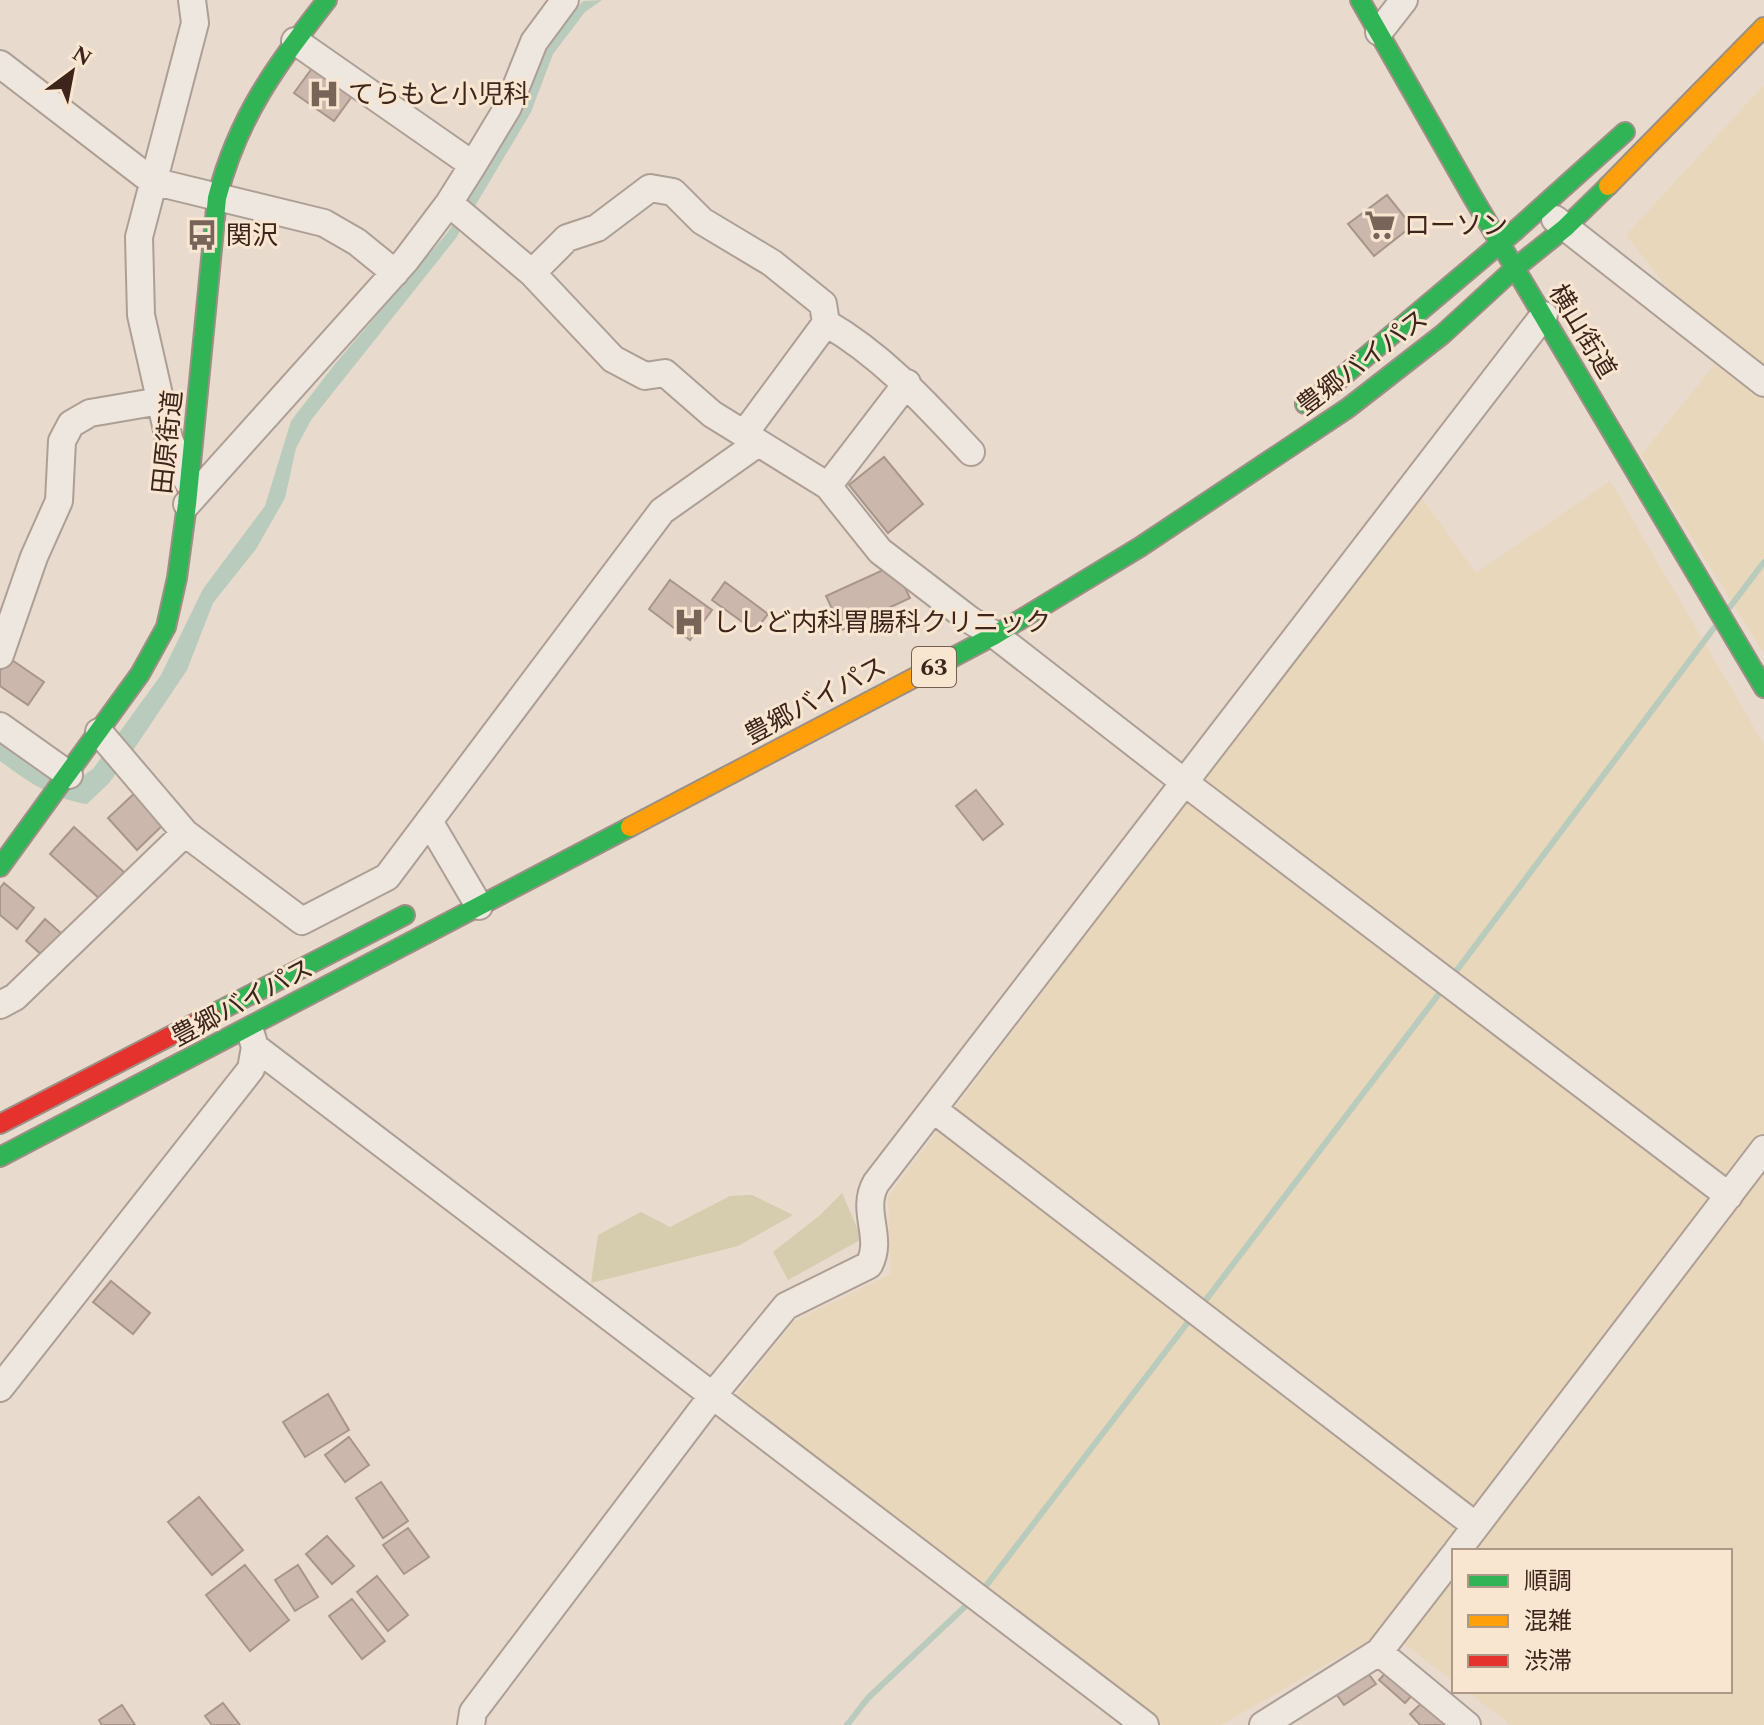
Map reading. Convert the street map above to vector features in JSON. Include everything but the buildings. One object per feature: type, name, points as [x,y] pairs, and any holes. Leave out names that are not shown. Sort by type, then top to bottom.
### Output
[{"type":"main road","name":"田原街道","points":[[0,867],[140,674],[166,627],[177,578],[188,494],[217,198],[225,164],[245,116],[295,41],[327,0]]},
{"type":"main road","name":"横山街道","points":[[1360,0],[1764,688]]},
{"type":"main road","name":"豊郷バイパス","points":[[0,1157],[252,1038],[976,624],[1140,547],[1348,408],[1443,334],[1515,268],[1565,228],[1764,27]]},
{"type":"main road","name":"豊郷バイパス","points":[[1293,413],[1330,387],[1543,208],[1641,118]]},
{"type":"main road","name":"豊郷バイパス","points":[[0,1124],[425,904]]},
{"type":"street","points":[[192,0],[195,23],[139,237],[141,315],[169,439],[188,494],[395,273],[449,203],[508,107],[534,42],[565,0]]},
{"type":"street","points":[[1379,32],[1404,0]]},
{"type":"street","points":[[295,41],[473,165]]},
{"type":"street","points":[[0,64],[152,181],[324,223],[357,242],[395,273]]},
{"type":"street","points":[[99,732],[185,833],[302,921],[387,877],[662,511],[751,438],[826,323],[823,304],[772,263],[702,221],[673,192],[650,188],[597,228],[567,238],[532,273]]},
{"type":"street","points":[[449,203],[532,273],[613,359],[645,376],[665,373],[712,414],[828,486],[880,551],[1729,1196]]},
{"type":"street","points":[[1543,208],[1764,383]]},
{"type":"street","points":[[471,1725],[473,1712],[713,1395],[786,1306],[869,1265],[876,1253],[869,1196],[1544,315]]},
{"type":"street","points":[[826,323],[850,337],[907,383],[971,452]]},
{"type":"street","points":[[828,486],[907,383]]},
{"type":"street","points":[[0,655],[34,557],[59,501],[62,441],[71,424],[90,413],[160,401]]},
{"type":"street","points":[[0,726],[69,775]]},
{"type":"street","points":[[429,821],[479,906]]},
{"type":"street","points":[[0,1005],[15,997],[185,833]]},
{"type":"street","points":[[0,1388],[251,1069],[252,1038],[236,1002]]},
{"type":"street","points":[[252,1038],[1145,1725]]},
{"type":"street","points":[[933,1109],[1476,1526]]},
{"type":"street","points":[[1458,1549],[1764,1149]]},
{"type":"street","points":[[1263,1725],[1379,1652],[1452,1557]]},
{"type":"street","points":[[1379,1652],[1467,1725]]},
{"type":"shaded area","points":[[602,0],[585,12],[553,54],[531,112],[456,238],[311,420],[296,448],[285,498],[256,549],[213,603],[187,670],[109,783],[87,804],[75,802],[41,788],[0,761],[0,743],[42,774],[77,780],[93,769],[161,675],[203,589],[265,506],[291,421],[335,364],[448,232],[524,107],[545,48],[583,1]]},
{"type":"shaded area","points":[[1764,85],[1764,654],[1641,455],[1721,357],[1626,235]]},
{"type":"shaded area","points":[[1610,481],[1764,745],[1764,1725],[1511,1725],[1469,1693],[1732,1693],[1732,1549],[1452,1549],[1452,1680],[1386,1630],[1221,1725],[1163,1725],[730,1403],[793,1322],[891,1274],[888,1197],[1418,493],[1476,573]]},
{"type":"shaded area","points":[[842,1193],[862,1239],[788,1280],[773,1252],[819,1216]]},
{"type":"shaded area","points":[[752,1195],[793,1215],[738,1246],[591,1283],[598,1235],[641,1212],[670,1227],[730,1196]]},
{"type":"waterway","points":[[1730,607],[1764,562]]},
{"type":"waterway","points":[[1451,978],[1714,628]]},
{"type":"waterway","points":[[1202,1305],[1445,986]]},
{"type":"waterway","points":[[982,1591],[1192,1317]]},
{"type":"waterway","points":[[847,1725],[868,1698],[971,1601]]},
{"type":"traffic: fast","points":[[0,867],[140,674],[166,627],[177,578],[187,504],[217,198],[236,142],[261,93],[327,0]]},
{"type":"traffic: fast","points":[[1360,0],[1472,196],[1764,688]]},
{"type":"traffic: fast","points":[[1305,404],[1330,387],[1516,230],[1625,132]]},
{"type":"traffic: fast","points":[[944,662],[995,635],[1140,547],[1348,408],[1443,334],[1515,268],[1565,228],[1608,186]]},
{"type":"traffic: fast","points":[[0,1157],[630,827]]},
{"type":"traffic: fast","points":[[211,1015],[405,915]]},
{"type":"traffic: slow","points":[[1608,186],[1764,27]]},
{"type":"traffic: slow","points":[[630,827],[944,662]]},
{"type":"traffic: jam","points":[[0,1124],[211,1015]]},
{"type":"place","name":"てらもと小児科","points":[[324,94]]},
{"type":"place","name":"ローソン","points":[[1380,225]]},
{"type":"place","name":"関沢","points":[[202,235]]},
{"type":"place","name":"ししど内科胃腸科クリニック","points":[[689,622]]}]
